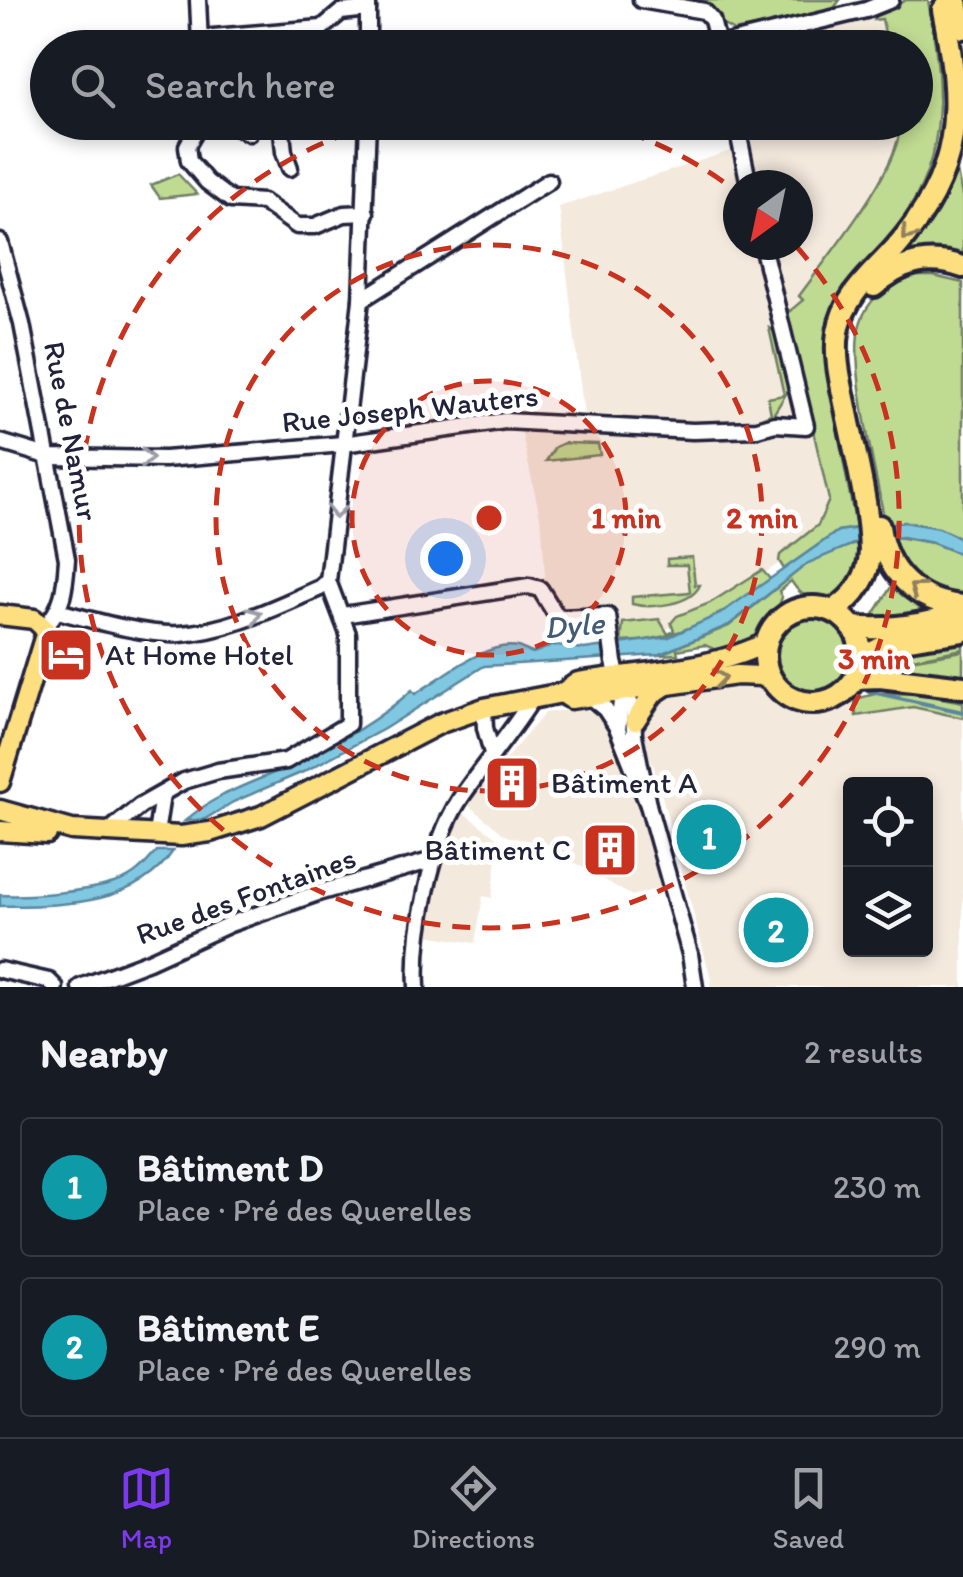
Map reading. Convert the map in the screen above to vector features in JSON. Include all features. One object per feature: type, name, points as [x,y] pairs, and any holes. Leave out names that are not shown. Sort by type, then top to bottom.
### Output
[{"type":"highway","points":[[871,511],[838,366],[838,332],[855,293],[903,241],[934,197],[952,152],[957,117],[955,75],[943,10],[954,0],[963,28]]},
{"type":"highway","points":[[832,611],[858,588],[876,551],[849,356],[856,312],[872,289],[904,266],[940,261],[963,268]]},
{"type":"highway","points":[[876,551],[917,592],[963,606]]},
{"type":"highway","points":[[963,615],[872,630],[853,627],[832,611],[816,607],[793,611],[776,624],[765,656],[773,682],[794,700],[812,704],[840,696],[878,649],[963,631]]},
{"type":"highway","points":[[853,627],[862,650],[859,671]]},
{"type":"highway","points":[[859,671],[963,687]]},
{"type":"main road","points":[[0,615],[34,619],[44,628],[0,782]]},
{"type":"main road","points":[[0,810],[72,830],[181,836],[210,832],[261,816],[441,724],[484,708],[562,693],[578,682],[702,663],[767,642]]},
{"type":"main road","points":[[562,693],[571,699],[589,696],[618,676],[665,685],[737,675],[761,676],[773,682]]},
{"type":"main road","points":[[626,726],[665,685]]},
{"type":"main road","points":[[0,831],[56,834],[72,830]]},
{"type":"street","points":[[198,0],[200,30]]},
{"type":"street","points":[[641,0],[704,11],[715,30]]},
{"type":"street","points":[[784,30],[891,0]]},
{"type":"street","points":[[315,30],[341,12],[368,4],[368,30]]},
{"type":"street","points":[[190,140],[187,146],[189,161],[206,182],[231,200],[263,202],[298,226],[329,224],[344,214],[366,212]]},
{"type":"street","points":[[283,140],[290,168]]},
{"type":"street","points":[[108,832],[140,806],[200,775],[286,761],[348,724],[348,634],[328,581],[361,300],[368,140]]},
{"type":"street","points":[[740,140],[746,170]]},
{"type":"street","points":[[361,300],[548,181]]},
{"type":"street","name":"Rue de Namur","points":[[0,242],[50,457],[66,560],[64,597],[58,611]]},
{"type":"street","name":"Rue Joseph Wauters","points":[[0,442],[50,457],[165,458],[343,444],[505,421],[693,431],[755,429],[775,424],[806,426],[766,260]]},
{"type":"street","points":[[775,424],[799,398]]},
{"type":"street","points":[[44,628],[58,611],[148,632],[181,634],[223,627],[320,588],[328,581]]},
{"type":"street","points":[[343,615],[530,586],[540,589],[558,618],[608,624],[618,676],[632,704],[626,726]]},
{"type":"street","points":[[589,696],[634,734],[650,798],[648,805],[690,954],[695,987]]},
{"type":"street","points":[[417,987],[416,970],[433,860],[458,802],[533,698]]},
{"type":"street","points":[[484,708],[492,752]]},
{"type":"street","points":[[156,834],[162,795]]},
{"type":"street","name":"Rue des Fontaines","points":[[80,987],[230,924],[318,893],[433,860]]},
{"type":"street","points":[[0,970],[49,981],[56,987]]},
{"type":"shaded area","points":[[883,12],[888,30],[806,30]]},
{"type":"shaded area","points":[[738,140],[902,140],[897,162],[822,273],[837,523],[731,597],[665,630],[620,633],[620,629],[599,631],[597,623],[555,624],[546,616],[537,596],[536,579],[545,577],[542,526],[518,416],[584,416],[559,207],[736,149]]},
{"type":"shaded area","points":[[750,683],[765,688],[792,709],[808,712],[855,699],[855,715],[913,707],[963,718],[963,987],[710,987],[654,767],[645,750],[645,716],[653,700],[668,691]]},
{"type":"shaded area","points":[[581,708],[609,724],[664,887],[632,896],[543,844],[506,836],[467,804],[545,713]]},
{"type":"shaded area","points":[[461,811],[499,843],[492,898],[483,896],[475,943],[427,935],[441,855]]},
{"type":"green space","points":[[698,0],[840,0],[831,12],[739,30],[720,23]]},
{"type":"green space","points":[[906,0],[928,0],[933,30],[884,30],[882,19],[874,20]]},
{"type":"green space","points":[[933,32],[939,114],[928,168],[901,221],[846,289],[833,324],[835,413],[856,528],[838,531],[784,569],[780,555],[818,525],[829,500],[785,307],[790,311],[803,300],[799,296],[876,188],[897,142],[933,140]]},
{"type":"green space","points":[[957,172],[963,200],[963,258],[944,252],[908,254],[938,210]]},
{"type":"green space","points":[[178,174],[197,194],[160,198],[151,185]]},
{"type":"green space","points":[[908,276],[933,276],[963,283],[963,539],[925,526],[885,523],[870,451],[857,342],[863,315],[873,300]]},
{"type":"green space","points":[[769,328],[777,333],[789,389],[773,415],[756,420],[771,414],[768,398],[784,395]]},
{"type":"green space","points":[[564,443],[598,444],[600,455],[546,461],[555,447]]},
{"type":"green space","points":[[890,536],[933,543],[963,555],[963,602],[943,599],[860,548],[852,575],[835,595],[813,600],[791,581],[779,591],[782,597],[777,612],[751,643],[718,651],[705,645],[677,650],[678,654],[658,655],[729,626],[808,563],[832,550]]},
{"type":"green space","points":[[692,557],[695,585],[700,585],[695,592],[670,604],[632,604],[632,597],[690,592],[687,565],[667,565],[667,559]]},
{"type":"green space","points":[[762,570],[771,580],[719,614],[662,637],[621,642],[623,623],[659,619],[668,634],[674,631],[671,623],[677,616],[710,603]]},
{"type":"green space","points":[[896,579],[948,611],[868,624]]},
{"type":"green space","points":[[813,619],[839,630],[850,656],[839,682],[813,693],[787,682],[776,656],[787,630]]},
{"type":"green space","points":[[949,639],[963,645],[963,649],[892,663],[963,651],[963,680],[883,667],[885,663],[879,665],[878,672],[870,669],[886,653]]},
{"type":"green space","points":[[879,693],[920,694],[963,702],[963,718],[913,707],[856,716],[855,699]]},
{"type":"water","points":[[904,522],[939,528],[963,539],[963,555],[903,537],[858,542],[808,563],[729,625],[658,655],[484,666],[384,729],[303,772],[233,802],[205,819],[185,821],[224,795],[341,740],[412,690],[415,694],[492,649],[518,647],[533,653],[554,645],[584,649],[669,637],[720,614],[838,531]]},
{"type":"water","points":[[157,851],[173,851],[139,883],[118,893],[71,903],[0,906],[0,895],[94,888],[126,879]]},
{"type":"waterway","points":[[867,691],[963,712]]},
{"type":"place","name":"At Home Hotel","points":[[66,655]]},
{"type":"place","name":"Bâtiment A","points":[[512,783]]},
{"type":"place","name":"Bâtiment D","points":[[709,837]]},
{"type":"place","name":"Bâtiment C","points":[[610,850]]},
{"type":"place","name":"Bâtiment E","points":[[776,930]]},
{"type":"water label","name":"Dyle","points":[[574,625]]}]
